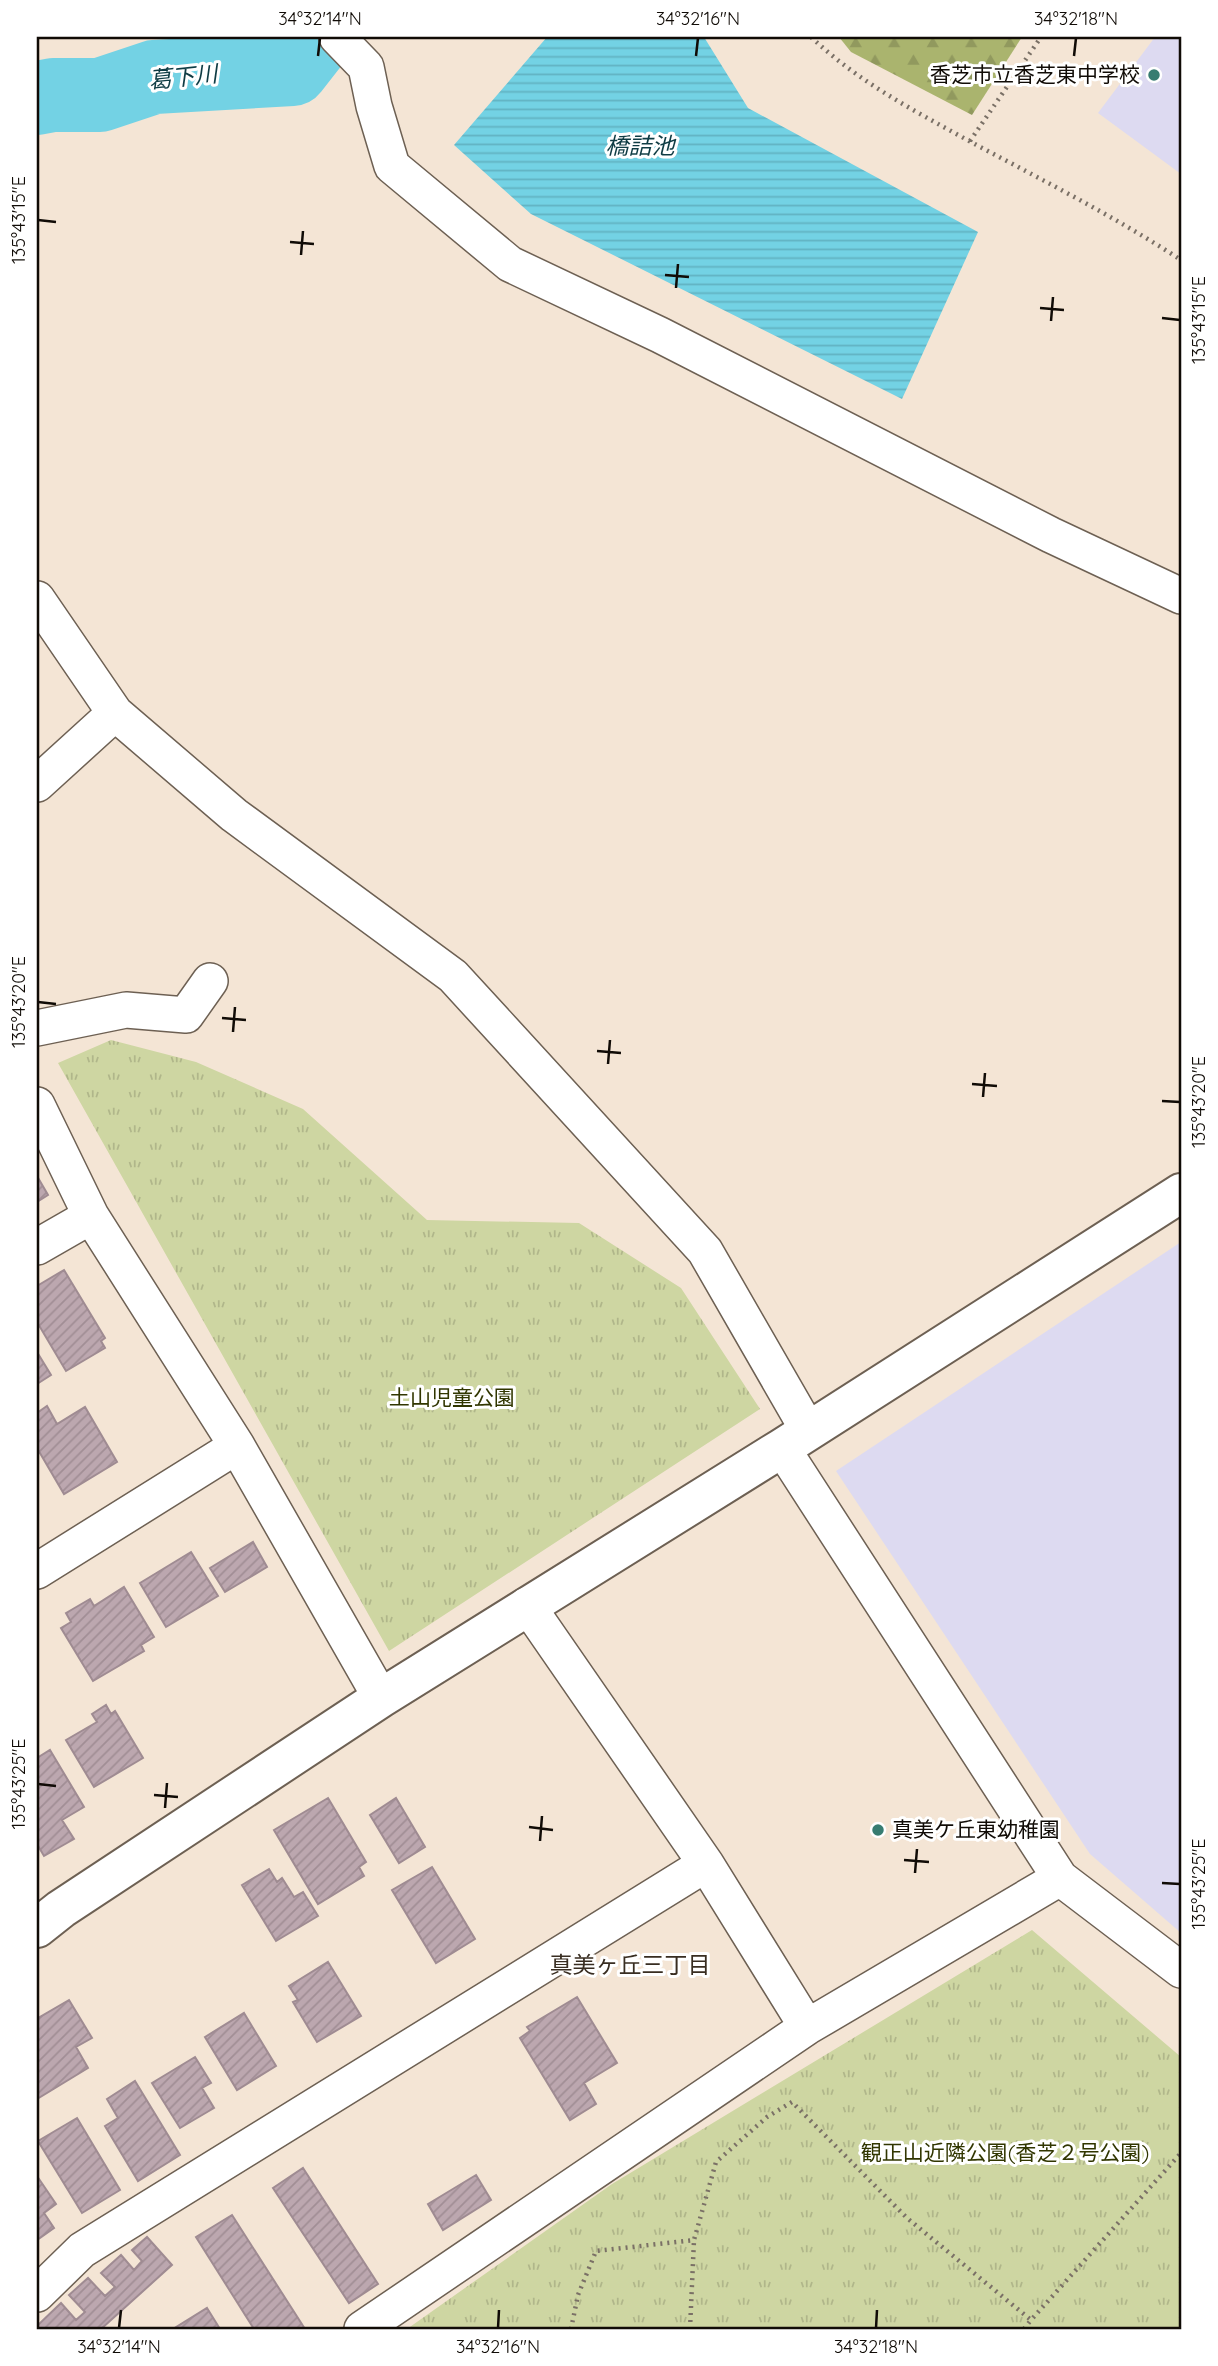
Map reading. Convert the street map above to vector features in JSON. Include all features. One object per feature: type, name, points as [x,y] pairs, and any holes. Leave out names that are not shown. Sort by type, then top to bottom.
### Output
[{"type":"street","points":[[337,37],[366,67],[374,106],[392,166],[510,264],[660,334],[1051,535],[1181,596]]},
{"type":"street","points":[[37,600],[115,713],[234,815],[453,976],[705,1251],[795,1439],[1060,1878],[1181,1970]]},
{"type":"street","points":[[37,784],[115,713]]},
{"type":"street","points":[[37,1028],[126,1010],[186,1015],[210,981]]},
{"type":"street","points":[[37,1105],[91,1216],[237,1446],[381,1698]]},
{"type":"street","points":[[37,1928],[61,1909],[381,1698],[1181,1193]]},
{"type":"street","points":[[37,1247],[91,1216]]},
{"type":"street","points":[[37,1572],[237,1446]]},
{"type":"street","points":[[527,1605],[706,1864],[807,2027]]},
{"type":"street","points":[[37,2294],[82,2250],[706,1864]]},
{"type":"street","points":[[362,2329],[807,2027],[1060,1878]]},
{"type":"path","points":[[811,37],[858,78],[1140,233],[1181,260]]},
{"type":"path","points":[[970,141],[1041,37]]},
{"type":"path","points":[[690,2329],[694,2240],[716,2162],[766,2117],[792,2102],[907,2218],[1031,2320]]},
{"type":"path","points":[[1024,2329],[1181,2153]]},
{"type":"path","points":[[572,2329],[578,2295],[596,2251],[694,2240]]},
{"type":"shaded area","name":"香芝市立香芝東中学校","points":[[1155,37],[1181,37],[1181,174],[1098,113]]},
{"type":"shaded area","points":[[1181,1242],[1181,1933],[1090,1854],[836,1471]]},
{"type":"green space","points":[[839,37],[1022,37],[972,115],[851,52]]},
{"type":"green space","name":"土山児童公園","points":[[111,1040],[196,1062],[303,1109],[427,1220],[579,1223],[681,1288],[760,1409],[389,1651],[58,1063]]},
{"type":"green space","name":"観正山近隣公園(香芝２号公園)","points":[[1032,1930],[1181,2057],[1181,2329],[407,2329],[612,2184]]},
{"type":"water","name":"橋詰池","points":[[547,37],[704,37],[748,108],[978,232],[902,399],[531,214],[454,145]]},
{"type":"building","points":[[37,1176],[48,1195],[37,1202]]},
{"type":"building","points":[[64,1270],[105,1338],[101,1341],[105,1348],[66,1371],[37,1322],[37,1286]]},
{"type":"building","points":[[37,1352],[51,1375],[37,1384]]},
{"type":"building","points":[[47,1406],[57,1424],[85,1407],[117,1462],[64,1494],[37,1448],[37,1413]]},
{"type":"building","points":[[253,1542],[267,1567],[225,1592],[210,1568]]},
{"type":"building","points":[[191,1552],[218,1596],[166,1627],[140,1583]]},
{"type":"building","points":[[124,1587],[154,1637],[141,1645],[144,1651],[93,1681],[61,1628],[71,1622],[66,1613],[90,1599],[94,1606]]},
{"type":"building","points":[[106,1705],[111,1714],[115,1711],[143,1758],[94,1787],[66,1740],[97,1722],[92,1714]]},
{"type":"building","points":[[50,1750],[84,1807],[62,1820],[74,1839],[44,1856],[37,1844],[37,1758]]},
{"type":"building","points":[[328,1798],[366,1862],[359,1867],[364,1876],[318,1904],[274,1830]]},
{"type":"building","points":[[396,1798],[425,1847],[399,1863],[370,1815]]},
{"type":"building","points":[[432,1867],[475,1939],[436,1963],[392,1890]]},
{"type":"building","points":[[269,1869],[277,1882],[282,1878],[294,1897],[303,1892],[318,1916],[276,1941],[242,1885]]},
{"type":"building","points":[[328,1962],[361,2016],[317,2042],[293,2002],[298,2000],[289,1986]]},
{"type":"building","points":[[577,1997],[617,2063],[584,2083],[596,2104],[570,2120],[520,2038],[530,2031],[527,2027]]},
{"type":"building","points":[[69,2000],[92,2038],[76,2047],[88,2068],[37,2099],[37,2016],[38,2018]]},
{"type":"building","points":[[244,2013],[276,2066],[237,2090],[205,2037]]},
{"type":"building","points":[[195,2057],[211,2083],[202,2088],[214,2108],[180,2128],[152,2083]]},
{"type":"building","points":[[135,2081],[180,2155],[138,2181],[105,2126],[118,2118],[107,2099]]},
{"type":"building","points":[[77,2118],[120,2190],[82,2213],[38,2141]]},
{"type":"building","points":[[303,2168],[378,2284],[349,2303],[273,2188]]},
{"type":"building","points":[[476,2175],[491,2200],[443,2230],[428,2204]]},
{"type":"building","points":[[37,2176],[56,2204],[44,2213],[54,2228],[37,2240]]},
{"type":"building","points":[[232,2215],[305,2329],[254,2329],[196,2237]]},
{"type":"building","points":[[147,2237],[172,2265],[101,2329],[40,2329],[37,2326],[61,2303],[76,2320],[85,2312],[69,2295],[88,2278],[105,2296],[115,2287],[101,2273],[121,2255],[134,2270],[142,2261],[132,2250]]},
{"type":"building","points":[[207,2308],[220,2329],[173,2329]]},
{"type":"waterway","name":"葛下川","points":[[37,98],[53,95],[100,95],[154,77],[292,69],[317,37]]},
{"type":"place","name":"香芝市立香芝東中学校","points":[[1154,75]]},
{"type":"place","name":"真美ケ丘東幼稚園","points":[[878,1830]]},
{"type":"district","name":"真美ヶ丘三丁目","points":[[630,1965]]}]
